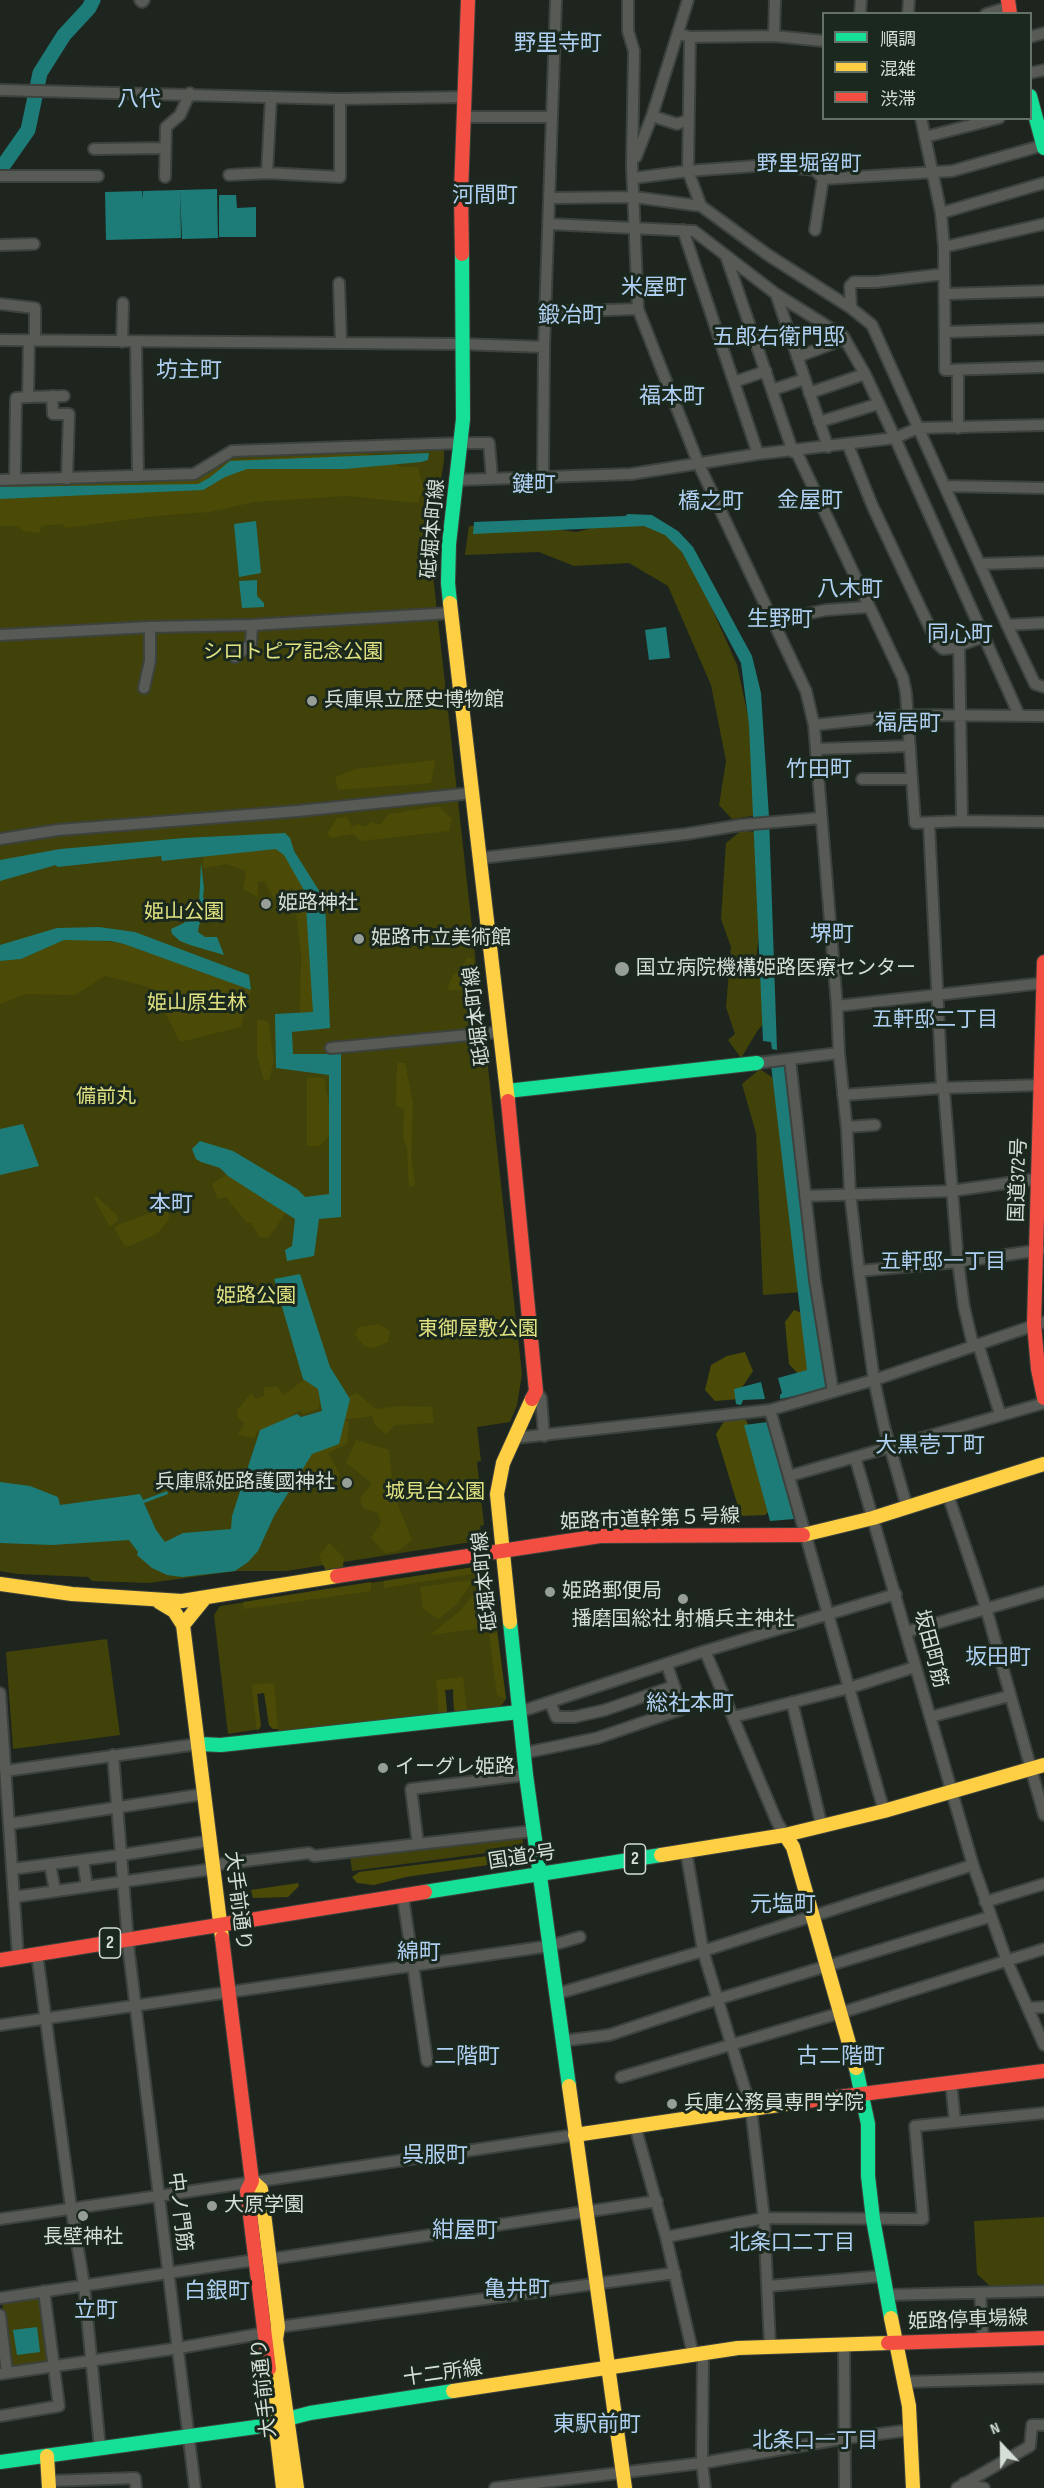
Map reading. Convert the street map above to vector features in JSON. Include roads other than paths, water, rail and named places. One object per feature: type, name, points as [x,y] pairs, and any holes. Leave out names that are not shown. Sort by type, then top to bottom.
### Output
[{"type":"main road","name":"砥堀本町線","points":[[468,0],[463,117],[461,344],[463,419],[447,563],[481,858],[486,922],[507,1090],[536,1391],[503,1463],[497,1485],[501,1549],[533,1831],[625,2488]]},
{"type":"main road","points":[[1035,106],[1044,146]]},
{"type":"main road","name":"国道372号","points":[[1044,962],[1038,1369],[1044,1398]]},
{"type":"main road","points":[[507,1090],[757,1063]]},
{"type":"main road","name":"姫路市道幹第５号線","points":[[0,1584],[72,1594],[157,1601],[205,1598],[501,1549],[600,1536],[805,1534],[873,1518],[1044,1464]]},
{"type":"main road","points":[[157,1601],[174,1611],[183,1625],[205,1598]]},
{"type":"main road","name":"大手前通り","points":[[183,1625],[252,2181],[247,2191],[255,2260],[281,2421],[297,2488]]},
{"type":"main road","points":[[198,1744],[298,1737],[519,1712]]},
{"type":"main road","name":"国道2号","points":[[0,1960],[220,1927],[785,1835],[884,1811],[1037,1766]]},
{"type":"main road","points":[[785,1835],[793,1847],[863,2093],[870,2144],[868,2176],[873,2219],[895,2343]]},
{"type":"main road","points":[[575,2134],[863,2093],[1044,2071]]},
{"type":"main road","name":"大手前通り","points":[[252,2181],[261,2189],[278,2327],[276,2340],[283,2488]]},
{"type":"main road","name":"姫路停車場線","points":[[913,2488],[911,2430],[895,2343],[1044,2338]]},
{"type":"main road","name":"十二所線","points":[[0,2462],[188,2436],[281,2421],[310,2413],[698,2353],[770,2346],[895,2343]]},
{"type":"main road","points":[[47,2456],[49,2485]]},
{"type":"street","points":[[543,477],[550,117],[556,0]]},
{"type":"street","points":[[628,0],[628,31],[634,51],[633,166],[638,309],[699,465],[806,691],[814,725],[839,1053],[847,1127],[850,1193],[859,1271],[874,1380],[890,1447],[908,1507]]},
{"type":"street","points":[[633,166],[652,116],[688,0]]},
{"type":"street","points":[[774,36],[775,0]]},
{"type":"street","points":[[993,12],[1009,7]]},
{"type":"street","points":[[677,33],[690,37],[774,36],[822,41]]},
{"type":"street","points":[[690,37],[688,171],[700,206]]},
{"type":"street","points":[[1,92],[26,90],[190,93],[340,99],[464,96]]},
{"type":"street","points":[[165,177],[166,128],[180,115],[190,93]]},
{"type":"street","points":[[267,173],[271,97]]},
{"type":"street","points":[[229,175],[267,173],[340,177],[340,99]]},
{"type":"street","points":[[652,116],[677,123],[688,120]]},
{"type":"street","points":[[463,117],[550,117]]},
{"type":"street","points":[[921,120],[940,213],[944,247],[945,370],[1044,367]]},
{"type":"street","points":[[925,136],[991,120]]},
{"type":"street","points":[[823,179],[952,171],[1044,146]]},
{"type":"street","points":[[94,149],[165,148]]},
{"type":"street","points":[[634,178],[769,165],[815,170],[823,179]]},
{"type":"street","points":[[0,176],[98,176]]},
{"type":"street","points":[[815,230],[823,179]]},
{"type":"street","points":[[940,213],[1044,183]]},
{"type":"street","points":[[549,198],[634,197],[700,206],[768,255],[851,308],[872,325],[1035,684],[1044,687]]},
{"type":"street","points":[[549,224],[694,231],[776,294],[845,339],[865,374],[895,438],[1019,716]]},
{"type":"street","points":[[944,247],[1044,224]]},
{"type":"street","points":[[683,230],[758,454]]},
{"type":"street","points":[[0,245],[34,244]]},
{"type":"street","points":[[726,256],[795,451],[903,678],[908,715],[915,823],[1044,822]]},
{"type":"street","points":[[851,308],[850,286],[854,282],[876,282],[944,274]]},
{"type":"street","points":[[339,283],[341,343]]},
{"type":"street","points":[[945,294],[1044,291]]},
{"type":"street","points":[[776,294],[828,447]]},
{"type":"street","points":[[122,342],[123,303]]},
{"type":"street","points":[[0,304],[35,308],[28,397]]},
{"type":"street","points":[[545,312],[638,309]]},
{"type":"street","points":[[946,332],[1044,329]]},
{"type":"street","points":[[797,357],[845,339]]},
{"type":"street","points":[[0,340],[461,344],[544,347]]},
{"type":"street","points":[[136,342],[138,476]]},
{"type":"street","points":[[958,370],[958,428]]},
{"type":"street","points":[[734,382],[766,371]]},
{"type":"street","points":[[809,393],[865,374]]},
{"type":"street","points":[[772,390],[805,380]]},
{"type":"street","points":[[15,479],[16,398],[58,396],[52,414],[69,414],[68,479]]},
{"type":"street","points":[[819,422],[878,404]]},
{"type":"street","points":[[458,480],[631,474],[758,454],[895,438],[918,428],[1044,425]]},
{"type":"street","points":[[0,480],[194,474],[232,452],[462,443],[489,443],[492,479]]},
{"type":"street","points":[[848,445],[872,505],[937,643],[943,649],[983,637]]},
{"type":"street","points":[[945,486],[1044,488]]},
{"type":"street","points":[[980,564],[1044,562]]},
{"type":"street","points":[[775,623],[795,616],[826,610],[868,607]]},
{"type":"street","points":[[0,635],[150,627],[252,625],[451,613]]},
{"type":"street","points":[[1007,625],[1044,623]]},
{"type":"street","points":[[235,657],[251,644],[252,625]]},
{"type":"street","points":[[144,688],[150,661],[150,627]]},
{"type":"street","points":[[959,645],[962,821]]},
{"type":"street","points":[[814,725],[908,715],[1044,716]]},
{"type":"street","points":[[816,749],[910,746]]},
{"type":"street","points":[[862,779],[912,779]]},
{"type":"street","points":[[0,839],[58,830],[298,811],[473,793]]},
{"type":"street","points":[[481,858],[686,834],[741,825],[820,818]]},
{"type":"street","points":[[929,824],[943,1089],[958,1262],[964,1307],[1000,1414]]},
{"type":"street","points":[[837,1006],[1043,983]]},
{"type":"street","points":[[331,1048],[500,1032]]},
{"type":"street","points":[[757,1063],[839,1053]]},
{"type":"street","points":[[790,1060],[815,1280],[833,1392]]},
{"type":"street","points":[[843,1095],[1042,1085]]},
{"type":"street","points":[[847,1127],[875,1125]]},
{"type":"street","points":[[805,1196],[951,1191],[1042,1178]]},
{"type":"street","points":[[859,1271],[958,1262],[1040,1250]]},
{"type":"street","points":[[515,1438],[771,1410],[874,1380],[1039,1323]]},
{"type":"street","points":[[536,1391],[541,1398],[544,1436]]},
{"type":"street","points":[[789,1476],[1044,1402]]},
{"type":"street","points":[[771,1410],[884,1811]]},
{"type":"street","name":"坂田町筋","points":[[855,1457],[896,1594],[950,1791],[989,1917],[1044,2045]]},
{"type":"street","points":[[948,1495],[986,1608],[1010,1696],[1037,1766],[1044,1815]]},
{"type":"street","points":[[906,1632],[1044,1592]]},
{"type":"street","points":[[519,1712],[705,1651],[896,1594]]},
{"type":"street","points":[[705,1651],[777,1822],[785,1835]]},
{"type":"street","points":[[524,1753],[597,1738],[682,1709],[667,1665]]},
{"type":"street","points":[[733,1717],[849,1688],[915,1668]]},
{"type":"street","points":[[550,1702],[556,1717],[574,1717],[605,1710],[674,1686]]},
{"type":"street","points":[[0,1694],[18,1957]]},
{"type":"street","points":[[930,1717],[1010,1696]]},
{"type":"street","points":[[792,1702],[822,1827]]},
{"type":"street","points":[[5,1771],[198,1744]]},
{"type":"street","name":"中ノ門筋","points":[[113,1755],[127,1941],[195,2488]]},
{"type":"street","points":[[418,1844],[411,1789],[526,1775]]},
{"type":"street","points":[[9,1824],[204,1794]]},
{"type":"street","points":[[14,1897],[309,1854],[314,1857],[533,1831]]},
{"type":"street","points":[[12,1869],[210,1841]]},
{"type":"street","points":[[686,1851],[703,1951],[751,2109],[764,2218],[769,2286],[770,2346]]},
{"type":"street","points":[[83,1860],[87,1887]]},
{"type":"street","points":[[50,1864],[55,1891]]},
{"type":"street","points":[[556,1994],[703,1951],[973,1865]]},
{"type":"street","points":[[985,1902],[1044,1884]]},
{"type":"street","points":[[403,1897],[427,2061]]},
{"type":"street","points":[[562,2042],[609,2035],[718,1999],[989,1917]]},
{"type":"street","points":[[0,2025],[549,1946],[580,1938]]},
{"type":"street","points":[[621,2077],[840,2013],[1044,1949]]},
{"type":"street","points":[[37,1954],[71,2207],[84,2285],[100,2448]]},
{"type":"street","points":[[1028,2008],[1044,2007]]},
{"type":"street","points":[[951,2082],[955,2122]]},
{"type":"street","points":[[666,2237],[764,2218],[923,2219],[915,2126],[1044,2113]]},
{"type":"street","points":[[635,2126],[698,2353],[705,2488]]},
{"type":"street","points":[[0,2219],[575,2134]]},
{"type":"street","points":[[271,2259],[657,2202]]},
{"type":"street","points":[[0,2298],[255,2260]]},
{"type":"street","points":[[278,2327],[675,2273]]},
{"type":"street","points":[[769,2286],[883,2276]]},
{"type":"street","points":[[0,2416],[59,2406],[44,2291]]},
{"type":"street","points":[[887,2295],[1044,2291]]},
{"type":"street","points":[[980,2293],[983,2340]]},
{"type":"street","points":[[0,2315],[3,2373],[179,2348],[265,2333]]},
{"type":"street","points":[[844,2345],[845,2488]]},
{"type":"street","points":[[904,2382],[1044,2378]]},
{"type":"street","points":[[960,2486],[1030,2446],[1032,2425],[1044,2425]]},
{"type":"street","points":[[495,2488],[702,2463],[846,2438],[911,2430]]},
{"type":"street","points":[[49,2485],[135,2478],[136,2488]]},
{"type":"street","points":[[960,2486],[984,2488]]},
{"type":"water","points":[[217,189],[218,238],[182,239],[180,190]]},
{"type":"water","points":[[180,190],[181,238],[106,240],[105,192],[142,191],[143,199],[143,191]]},
{"type":"water","points":[[219,195],[236,195],[237,208],[256,207],[256,237],[219,237]]},
{"type":"water","points":[[429,453],[428,460],[421,462],[345,469],[247,469],[225,477],[203,490],[0,499],[0,487],[198,484],[230,461]]},
{"type":"water","points":[[628,514],[652,515],[678,531],[693,547],[752,656],[761,693],[769,817],[777,1050],[772,1049],[771,1042],[763,1041],[749,725],[741,663],[682,552],[665,535],[644,526],[473,534],[474,522],[625,516]]},
{"type":"water","points":[[256,521],[261,573],[239,577],[234,524]]},
{"type":"water","points":[[257,580],[257,596],[264,603],[264,607],[242,608],[239,581]]},
{"type":"water","points":[[666,627],[670,658],[649,660],[645,630]]},
{"type":"water","points":[[285,833],[325,900],[330,1028],[292,1032],[293,1054],[341,1054],[341,1217],[319,1219],[314,1256],[287,1261],[285,1250],[292,1246],[295,1219],[228,1176],[220,1168],[196,1159],[192,1149],[200,1141],[233,1151],[297,1189],[305,1197],[329,1194],[329,1075],[276,1068],[275,1014],[313,1012],[305,892],[284,855],[276,849],[162,861],[161,856],[57,867],[56,865],[0,881],[0,860],[60,849],[184,838]]},
{"type":"water","points":[[201,863],[203,897],[210,912],[199,925],[198,932],[205,937],[217,937],[224,955],[180,941],[172,934],[171,929],[184,923],[199,904]]},
{"type":"water","points":[[99,927],[135,932],[249,975],[251,990],[111,941],[64,940],[21,959],[0,961],[0,945],[57,928]]},
{"type":"water","points":[[771,1065],[786,1067],[810,1289],[827,1389],[780,1399],[782,1393],[778,1378],[807,1370]]},
{"type":"water","points":[[23,1124],[39,1166],[0,1175],[0,1129]]},
{"type":"water","points":[[300,1274],[330,1367],[350,1399],[339,1444],[312,1454],[274,1516],[258,1551],[248,1562],[235,1571],[182,1577],[167,1575],[152,1568],[137,1555],[138,1552],[129,1540],[52,1545],[0,1543],[0,1482],[30,1486],[58,1497],[60,1505],[140,1494],[143,1500],[167,1491],[168,1494],[144,1503],[156,1530],[165,1542],[183,1533],[231,1529],[232,1516],[260,1430],[297,1414],[301,1417],[322,1411],[318,1389],[303,1379],[274,1279]]},
{"type":"water","points":[[761,1382],[765,1399],[743,1400],[741,1405],[736,1404],[734,1389]]},
{"type":"water","points":[[768,1422],[794,1519],[770,1521],[744,1425]]},
{"type":"water","points":[[37,2327],[40,2352],[17,2355],[13,2330]]},
{"type":"waterway","points":[[0,170],[28,130],[40,73],[64,35],[89,8],[93,0]]},
{"type":"place","name":"兵庫県立歴史博物館","points":[[312,701]]},
{"type":"place","name":"姫路神社","points":[[266,904]]},
{"type":"place","name":"姫路市立美術館","points":[[359,939]]},
{"type":"place","name":"国立病院機構姫路医療センター","points":[[622,969]]},
{"type":"place","name":"兵庫縣姫路護國神社","points":[[347,1483]]},
{"type":"place","name":"姫路郵便局","points":[[550,1592]]},
{"type":"place","name":"播磨国総社 射楯兵主神社","points":[[683,1599]]},
{"type":"place","name":"イーグレ姫路","points":[[383,1768]]},
{"type":"place","name":"兵庫公務員専門学院","points":[[672,2104]]},
{"type":"place","name":"大原学園","points":[[212,2206]]},
{"type":"place","name":"長壁神社","points":[[83,2216]]},
{"type":"district","name":"野里寺町","points":[[558,44]]},
{"type":"district","name":"八代","points":[[139,100]]},
{"type":"district","name":"野里堀留町","points":[[809,165]]},
{"type":"district","name":"河間町","points":[[485,196]]},
{"type":"district","name":"米屋町","points":[[654,288]]},
{"type":"district","name":"鍛冶町","points":[[571,316]]},
{"type":"district","name":"五郎右衛門邸","points":[[779,338]]},
{"type":"district","name":"坊主町","points":[[189,371]]},
{"type":"district","name":"福本町","points":[[672,397]]},
{"type":"district","name":"鍵町","points":[[534,485]]},
{"type":"district","name":"金屋町","points":[[810,501]]},
{"type":"district","name":"橋之町","points":[[711,502]]},
{"type":"district","name":"八木町","points":[[850,590]]},
{"type":"district","name":"生野町","points":[[780,620]]},
{"type":"district","name":"同心町","points":[[960,635]]},
{"type":"district","name":"福居町","points":[[908,724]]},
{"type":"district","name":"竹田町","points":[[819,770]]},
{"type":"district","name":"堺町","points":[[832,935]]},
{"type":"district","name":"五軒邸二丁目","points":[[935,1021]]},
{"type":"district","name":"本町","points":[[171,1205]]},
{"type":"district","name":"五軒邸一丁目","points":[[943,1263]]},
{"type":"district","name":"大黒壱丁町","points":[[930,1446]]},
{"type":"district","name":"坂田町","points":[[998,1658]]},
{"type":"district","name":"総社本町","points":[[690,1704]]},
{"type":"district","name":"元塩町","points":[[783,1905]]},
{"type":"district","name":"綿町","points":[[419,1953]]},
{"type":"district","name":"二階町","points":[[467,2057]]},
{"type":"district","name":"古二階町","points":[[841,2057]]},
{"type":"district","name":"呉服町","points":[[435,2156]]},
{"type":"district","name":"紺屋町","points":[[465,2231]]},
{"type":"district","name":"北条口二丁目","points":[[792,2244]]},
{"type":"district","name":"亀井町","points":[[517,2290]]},
{"type":"district","name":"白銀町","points":[[217,2292]]},
{"type":"district","name":"立町","points":[[96,2311]]},
{"type":"district","name":"東駅前町","points":[[597,2425]]},
{"type":"district","name":"北条口一丁目","points":[[815,2442]]},
{"type":"park label","name":"シロトピア記念公園","points":[[293,653]]},
{"type":"park label","name":"姫山公園","points":[[184,913]]},
{"type":"park label","name":"姫山原生林","points":[[197,1004]]},
{"type":"park label","name":"備前丸","points":[[106,1098]]},
{"type":"park label","name":"姫路公園","points":[[256,1297]]},
{"type":"park label","name":"東御屋敷公園","points":[[478,1330]]},
{"type":"park label","name":"城見台公園","points":[[435,1493]]}]
